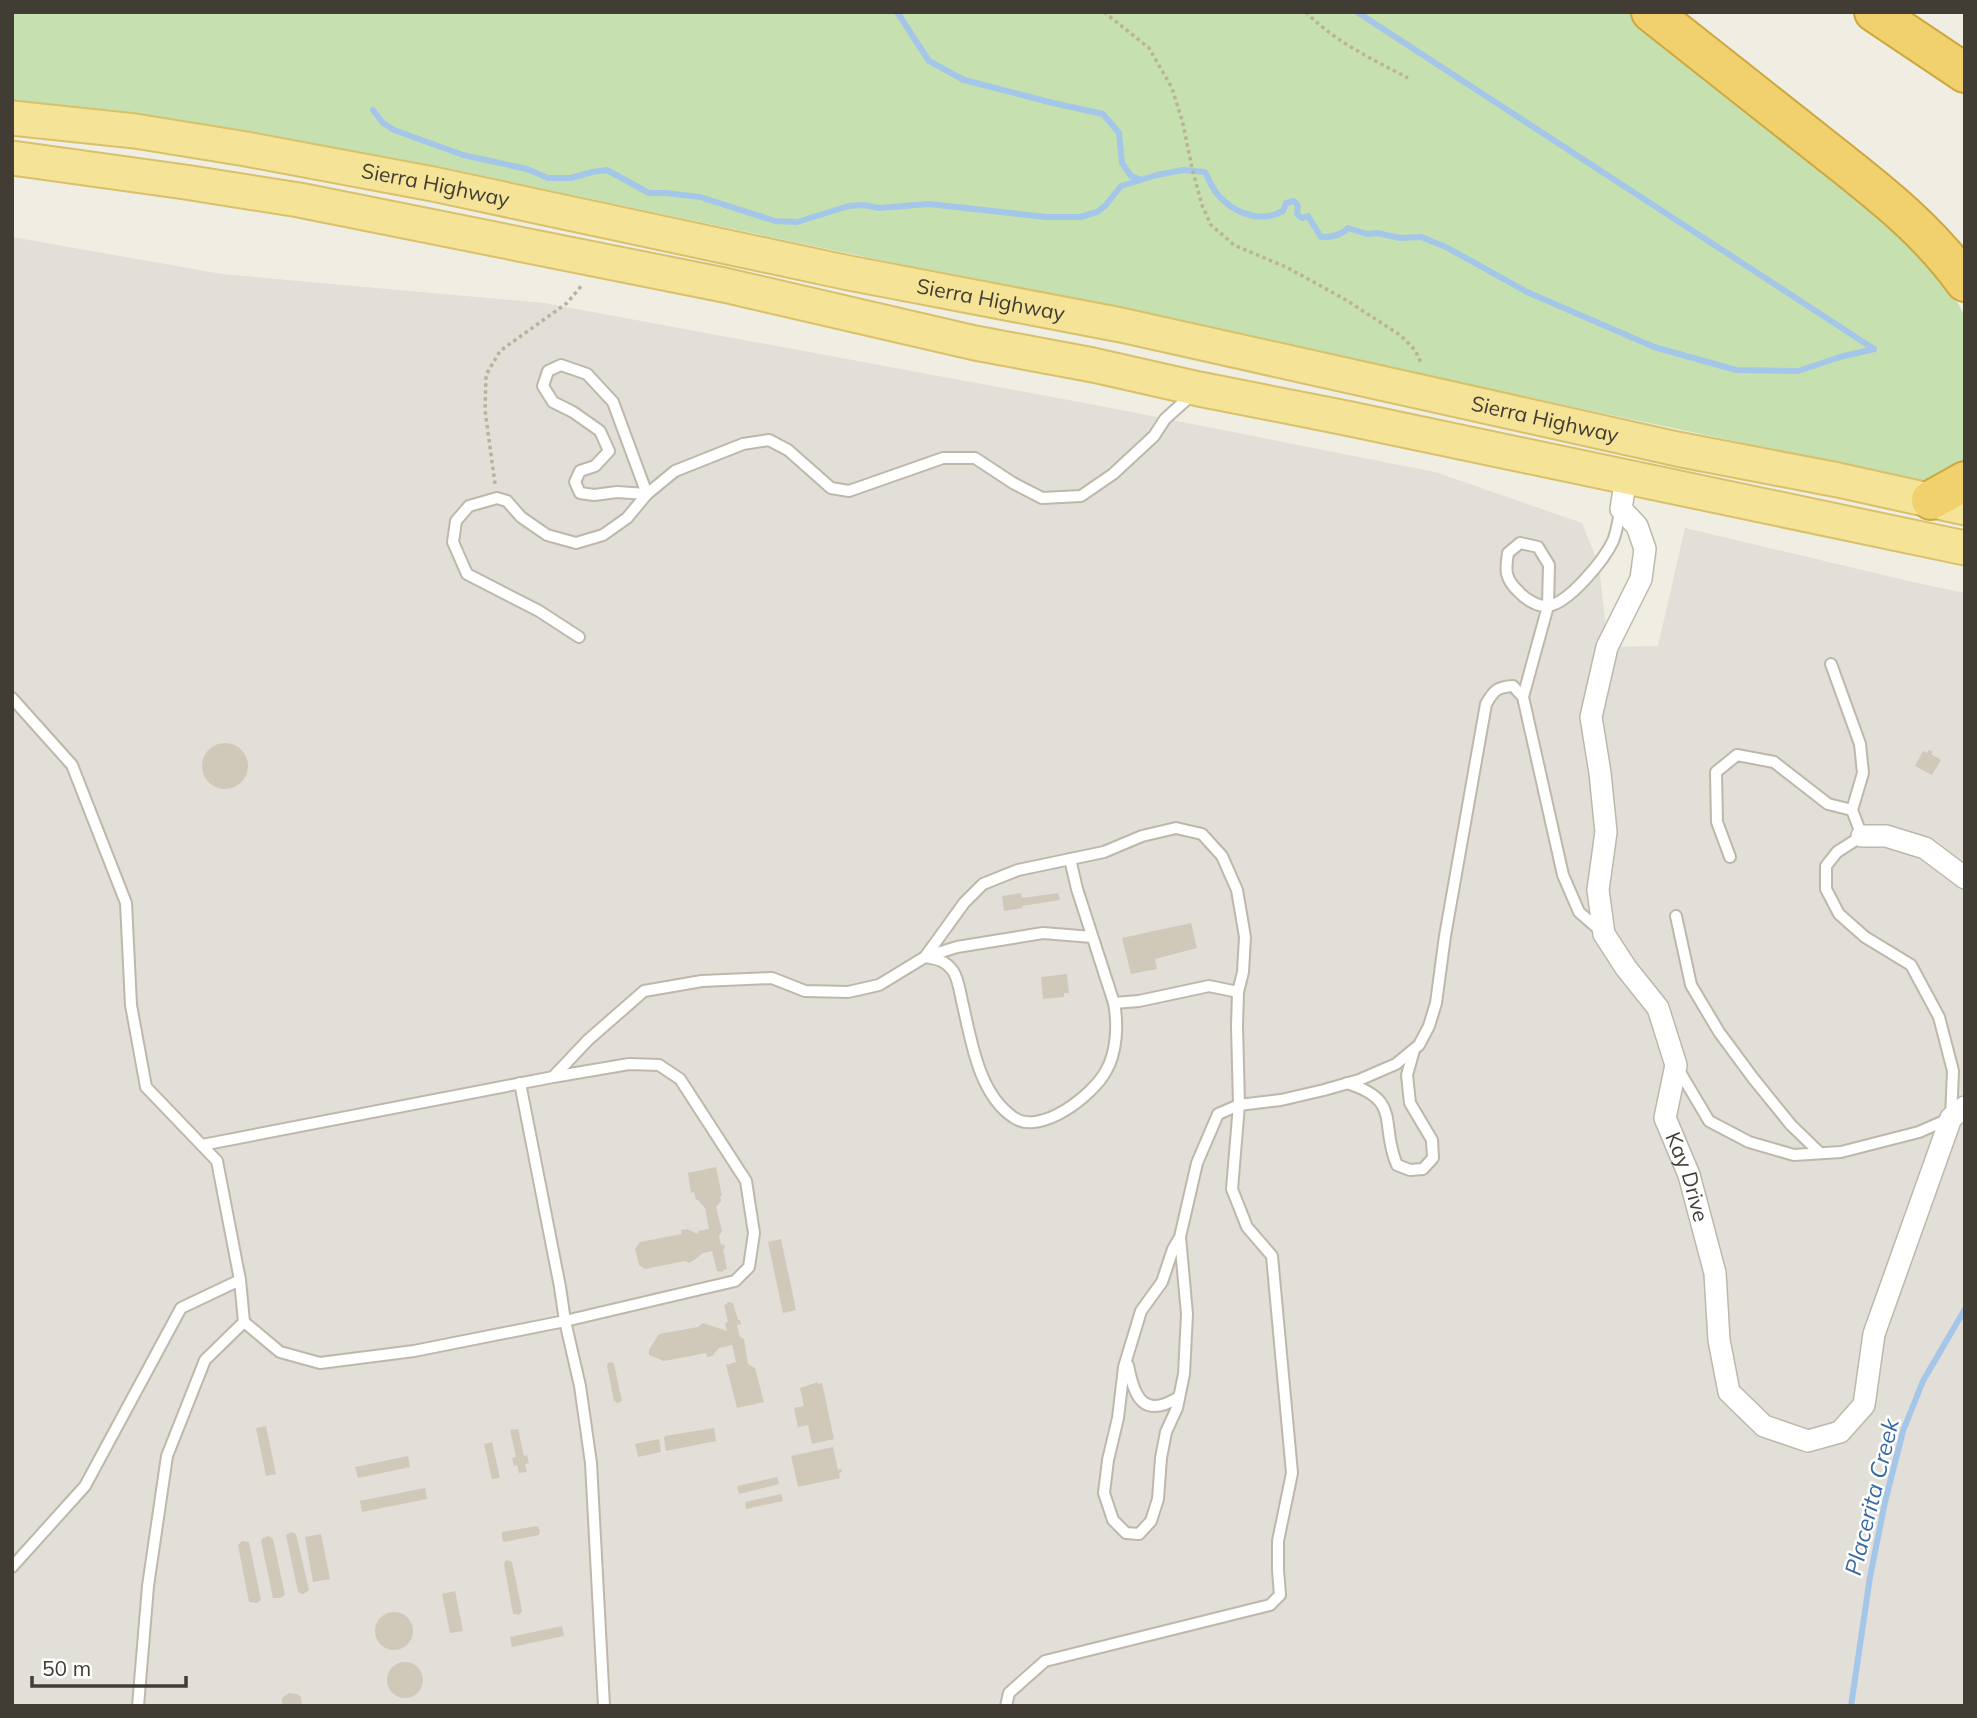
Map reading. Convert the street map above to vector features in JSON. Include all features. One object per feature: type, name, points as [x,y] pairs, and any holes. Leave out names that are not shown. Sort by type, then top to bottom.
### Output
[{"type":"highway","points":[[1651,12],[1919,227],[1949,259],[1965,282]]},
{"type":"highway","points":[[1874,12],[1965,73]]},
{"type":"highway","points":[[1918,12],[1965,43]]},
{"type":"highway","points":[[1948,504],[1965,481]]},
{"type":"main road","name":"Sierra Highway","points":[[12,118],[135,131],[433,184],[849,273],[1121,325],[1677,449],[1948,504]]},
{"type":"main road","name":"Sierra Highway","points":[[12,158],[299,200],[724,285],[913,329],[1965,548]]},
{"type":"main road","points":[[1199,389],[1210,344]]},
{"type":"street","points":[[1620,509],[1626,477]]},
{"type":"street","name":"Kay Drive","points":[[1620,509],[1637,526],[1645,549],[1640,579],[1607,647],[1591,718],[1606,832],[1598,890],[1604,934],[1626,968],[1658,1008],[1676,1065],[1665,1118],[1689,1175],[1716,1273],[1719,1340],[1730,1392],[1764,1426],[1808,1441],[1840,1432],[1864,1405],[1874,1334],[1958,1112]]},
{"type":"street","points":[[1862,836],[1886,836],[1925,848],[1965,878]]},
{"type":"lane","points":[[561,365],[587,374],[612,402],[647,494],[580,493],[575,482],[580,471],[595,466],[609,451],[600,431],[553,402],[543,386],[548,371],[561,365]]},
{"type":"lane","points":[[579,637],[539,611],[467,574],[453,542],[456,521],[469,506],[497,498],[506,501],[521,517],[547,535],[576,543],[603,535],[627,518],[647,494],[675,471],[743,444],[769,440],[788,450],[831,488],[849,491],[943,458],[975,458],[1042,498],[1081,496],[1113,474],[1154,436],[1165,419],[1199,389]]},
{"type":"lane","points":[[1604,934],[1579,912],[1563,875],[1524,697],[1548,606],[1549,565],[1538,547],[1520,543],[1508,553],[1505,569],[1509,582],[1521,595],[1534,603],[1548,606],[1562,599],[1586,580],[1599,565],[1614,538],[1620,509]]},
{"type":"lane","points":[[1676,1065],[1709,1121],[1749,1142],[1794,1155],[1841,1152],[1919,1132],[1958,1112],[1953,1071],[1939,1017],[1911,965],[1865,937],[1839,914],[1826,889],[1826,866],[1837,852],[1862,836],[1852,810],[1863,773],[1860,744],[1831,664]]},
{"type":"lane","points":[[1180,1237],[1162,1282],[1141,1311],[1124,1367],[1104,1493],[1113,1520],[1126,1533],[1139,1534],[1151,1521],[1158,1499],[1166,1432],[1177,1408],[1184,1374],[1187,1314],[1180,1237],[1196,1163],[1213,1126],[1219,1114],[1239,1105],[1281,1100],[1348,1083],[1396,1064],[1419,1045],[1429,1026],[1436,1003],[1445,936],[1486,704],[1493,691],[1504,687],[1513,686],[1524,697]]},
{"type":"lane","points":[[12,698],[72,765],[126,903],[131,1005],[146,1087],[217,1161],[240,1280],[244,1322],[280,1352],[320,1363],[414,1351],[565,1321],[735,1281],[749,1267],[754,1233],[746,1181],[680,1079],[659,1065],[629,1063],[202,1145]]},
{"type":"lane","points":[[1730,857],[1717,822],[1716,772],[1737,755],[1774,762],[1828,804],[1852,810]]},
{"type":"lane","points":[[925,957],[964,903],[983,884],[1018,870],[1104,852],[1142,836],[1176,828],[1202,834],[1223,856],[1237,890],[1245,937],[1243,972],[1238,992],[1239,1105],[1232,1188],[1247,1227],[1272,1256],[1292,1473],[1278,1541],[1280,1595],[1270,1605],[1045,1661],[1009,1693],[1006,1706]]},
{"type":"lane","points":[[925,957],[942,960],[954,972],[979,1070],[996,1101],[1014,1119],[1031,1122],[1053,1117],[1077,1103],[1093,1089],[1107,1070],[1116,1039],[1117,1020],[1070,859]]},
{"type":"lane","points":[[1676,916],[1692,985],[1718,1032],[1791,1125],[1820,1153]]},
{"type":"lane","points":[[553,1077],[588,1040],[644,991],[702,981],[772,978],[805,991],[848,992],[879,985],[925,957],[957,947],[1042,933],[1092,937]]},
{"type":"lane","points":[[1114,1003],[1139,1001],[1209,986],[1238,992]]},
{"type":"lane","points":[[1348,1083],[1363,1088],[1378,1098],[1385,1109],[1391,1152],[1397,1165],[1410,1170],[1423,1169],[1433,1158],[1432,1140],[1410,1103],[1407,1075],[1413,1050]]},
{"type":"lane","points":[[520,1083],[583,1403],[591,1463],[604,1706]]},
{"type":"lane","points":[[12,1567],[85,1486],[181,1308],[240,1280]]},
{"type":"lane","points":[[138,1706],[148,1586],[167,1456],[205,1360],[244,1322]]},
{"type":"lane","points":[[1126,1359],[1131,1382],[1139,1400],[1151,1407],[1166,1405],[1179,1397]]},
{"type":"path","points":[[1104,12],[1149,48],[1172,88],[1202,205],[1211,225],[1234,245],[1288,268],[1334,293],[1400,335],[1419,356],[1423,368],[1423,392]]},
{"type":"path","points":[[1306,12],[1351,48],[1408,78]]},
{"type":"path","points":[[497,498],[485,410],[486,376],[500,351],[567,303],[582,286],[596,260]]},
{"type":"shaded area","points":[[12,237],[222,274],[544,303],[1106,407],[1435,472],[1582,523],[1599,566],[1608,647],[1658,646],[1685,528],[1965,593],[1965,1706],[12,1706]]},
{"type":"green space","points":[[12,12],[1630,12],[1884,215],[1941,273],[1965,316],[1965,467],[1928,482],[454,170],[12,101]]},
{"type":"building","points":[[225,743],[241,750],[248,766],[241,782],[225,789],[209,782],[202,766],[209,750]]},
{"type":"building","points":[[1929,750],[1941,760],[1932,775],[1915,766],[1923,751],[1927,753]]},
{"type":"building","points":[[1021,893],[1022,898],[1058,893],[1060,900],[1004,911],[1002,896]]},
{"type":"building","points":[[1191,923],[1197,948],[1155,959],[1157,969],[1131,974],[1122,938]]},
{"type":"building","points":[[1067,974],[1069,993],[1064,993],[1064,997],[1043,999],[1041,977]]},
{"type":"building","points":[[716,1167],[722,1196],[716,1207],[722,1231],[719,1236],[721,1245],[724,1244],[725,1248],[727,1269],[723,1272],[717,1271],[712,1251],[703,1253],[689,1263],[685,1261],[645,1269],[639,1265],[635,1249],[640,1242],[682,1234],[681,1230],[687,1229],[698,1234],[698,1231],[709,1229],[705,1208],[696,1200],[694,1192],[691,1193],[688,1173]]},
{"type":"building","points":[[781,1239],[796,1310],[783,1313],[768,1242]]},
{"type":"building","points":[[727,1302],[733,1303],[740,1320],[741,1324],[737,1325],[740,1337],[744,1339],[748,1364],[755,1368],[764,1402],[737,1408],[726,1365],[736,1362],[732,1345],[719,1348],[712,1356],[707,1357],[706,1353],[664,1361],[649,1355],[649,1350],[659,1334],[698,1327],[703,1323],[727,1331],[724,1305]]},
{"type":"building","points":[[612,1362],[622,1401],[618,1403],[614,1401],[607,1366]]},
{"type":"building","points":[[822,1383],[834,1439],[812,1444],[808,1425],[798,1427],[794,1408],[804,1406],[800,1388]]},
{"type":"building","points":[[266,1426],[276,1474],[266,1476],[256,1428]]},
{"type":"building","points":[[714,1428],[716,1441],[666,1451],[665,1436]]},
{"type":"building","points":[[518,1429],[524,1456],[527,1455],[529,1463],[525,1464],[527,1472],[519,1473],[512,1458],[516,1457],[510,1430]]},
{"type":"building","points":[[659,1439],[661,1452],[638,1457],[635,1444]]},
{"type":"building","points":[[492,1442],[500,1478],[492,1479],[484,1444]]},
{"type":"building","points":[[833,1447],[838,1470],[841,1469],[842,1472],[839,1473],[840,1478],[798,1487],[791,1456]]},
{"type":"building","points":[[408,1456],[410,1467],[358,1478],[355,1467]]},
{"type":"building","points":[[777,1477],[779,1484],[739,1494],[737,1486]]},
{"type":"building","points":[[425,1488],[427,1499],[362,1512],[360,1501]]},
{"type":"building","points":[[781,1494],[783,1501],[746,1509],[745,1502]]},
{"type":"building","points":[[537,1526],[539,1535],[504,1542],[502,1539],[502,1532]]},
{"type":"building","points":[[291,1532],[296,1534],[309,1590],[303,1594],[298,1592],[286,1535]]},
{"type":"building","points":[[321,1534],[330,1579],[313,1582],[305,1537]]},
{"type":"building","points":[[269,1536],[273,1539],[285,1595],[280,1598],[273,1598],[261,1541]]},
{"type":"building","points":[[242,1541],[249,1542],[261,1600],[257,1603],[249,1602],[238,1545]]},
{"type":"building","points":[[506,1560],[512,1562],[522,1611],[519,1615],[513,1614],[504,1564]]},
{"type":"building","points":[[455,1591],[463,1631],[450,1633],[442,1594]]},
{"type":"building","points":[[394,1612],[407,1618],[413,1631],[407,1644],[394,1650],[381,1644],[375,1631],[381,1618]]},
{"type":"building","points":[[562,1626],[564,1636],[512,1647],[510,1637]]},
{"type":"building","points":[[405,1662],[418,1667],[423,1680],[418,1693],[405,1698],[392,1693],[387,1680],[392,1667]]},
{"type":"building","points":[[289,1693],[301,1697],[302,1706],[282,1706],[282,1698]]},
{"type":"waterway","points":[[897,12],[929,61],[964,80],[1103,114],[1119,133],[1122,163],[1131,176],[1139,179]]},
{"type":"waterway","points":[[1357,12],[1874,349]]},
{"type":"waterway","points":[[373,110],[383,123],[394,130],[463,155],[527,169],[548,178],[571,178],[607,170],[649,193],[700,197],[775,221],[797,222],[849,206],[879,208],[929,204],[1046,217],[1080,217],[1097,212],[1105,206],[1121,186],[1183,170],[1205,172],[1219,196],[1240,212],[1257,216],[1275,215],[1283,211],[1286,203],[1294,201],[1298,206],[1297,214],[1302,218],[1308,216],[1321,237],[1336,235],[1348,228],[1367,234],[1377,233],[1400,238],[1421,237],[1446,247],[1527,292],[1654,347],[1736,370],[1798,371],[1874,349]]},
{"type":"waterway","name":"Placerita Creek","points":[[1851,1706],[1870,1577],[1903,1431],[1923,1381],[1965,1309]]}]
